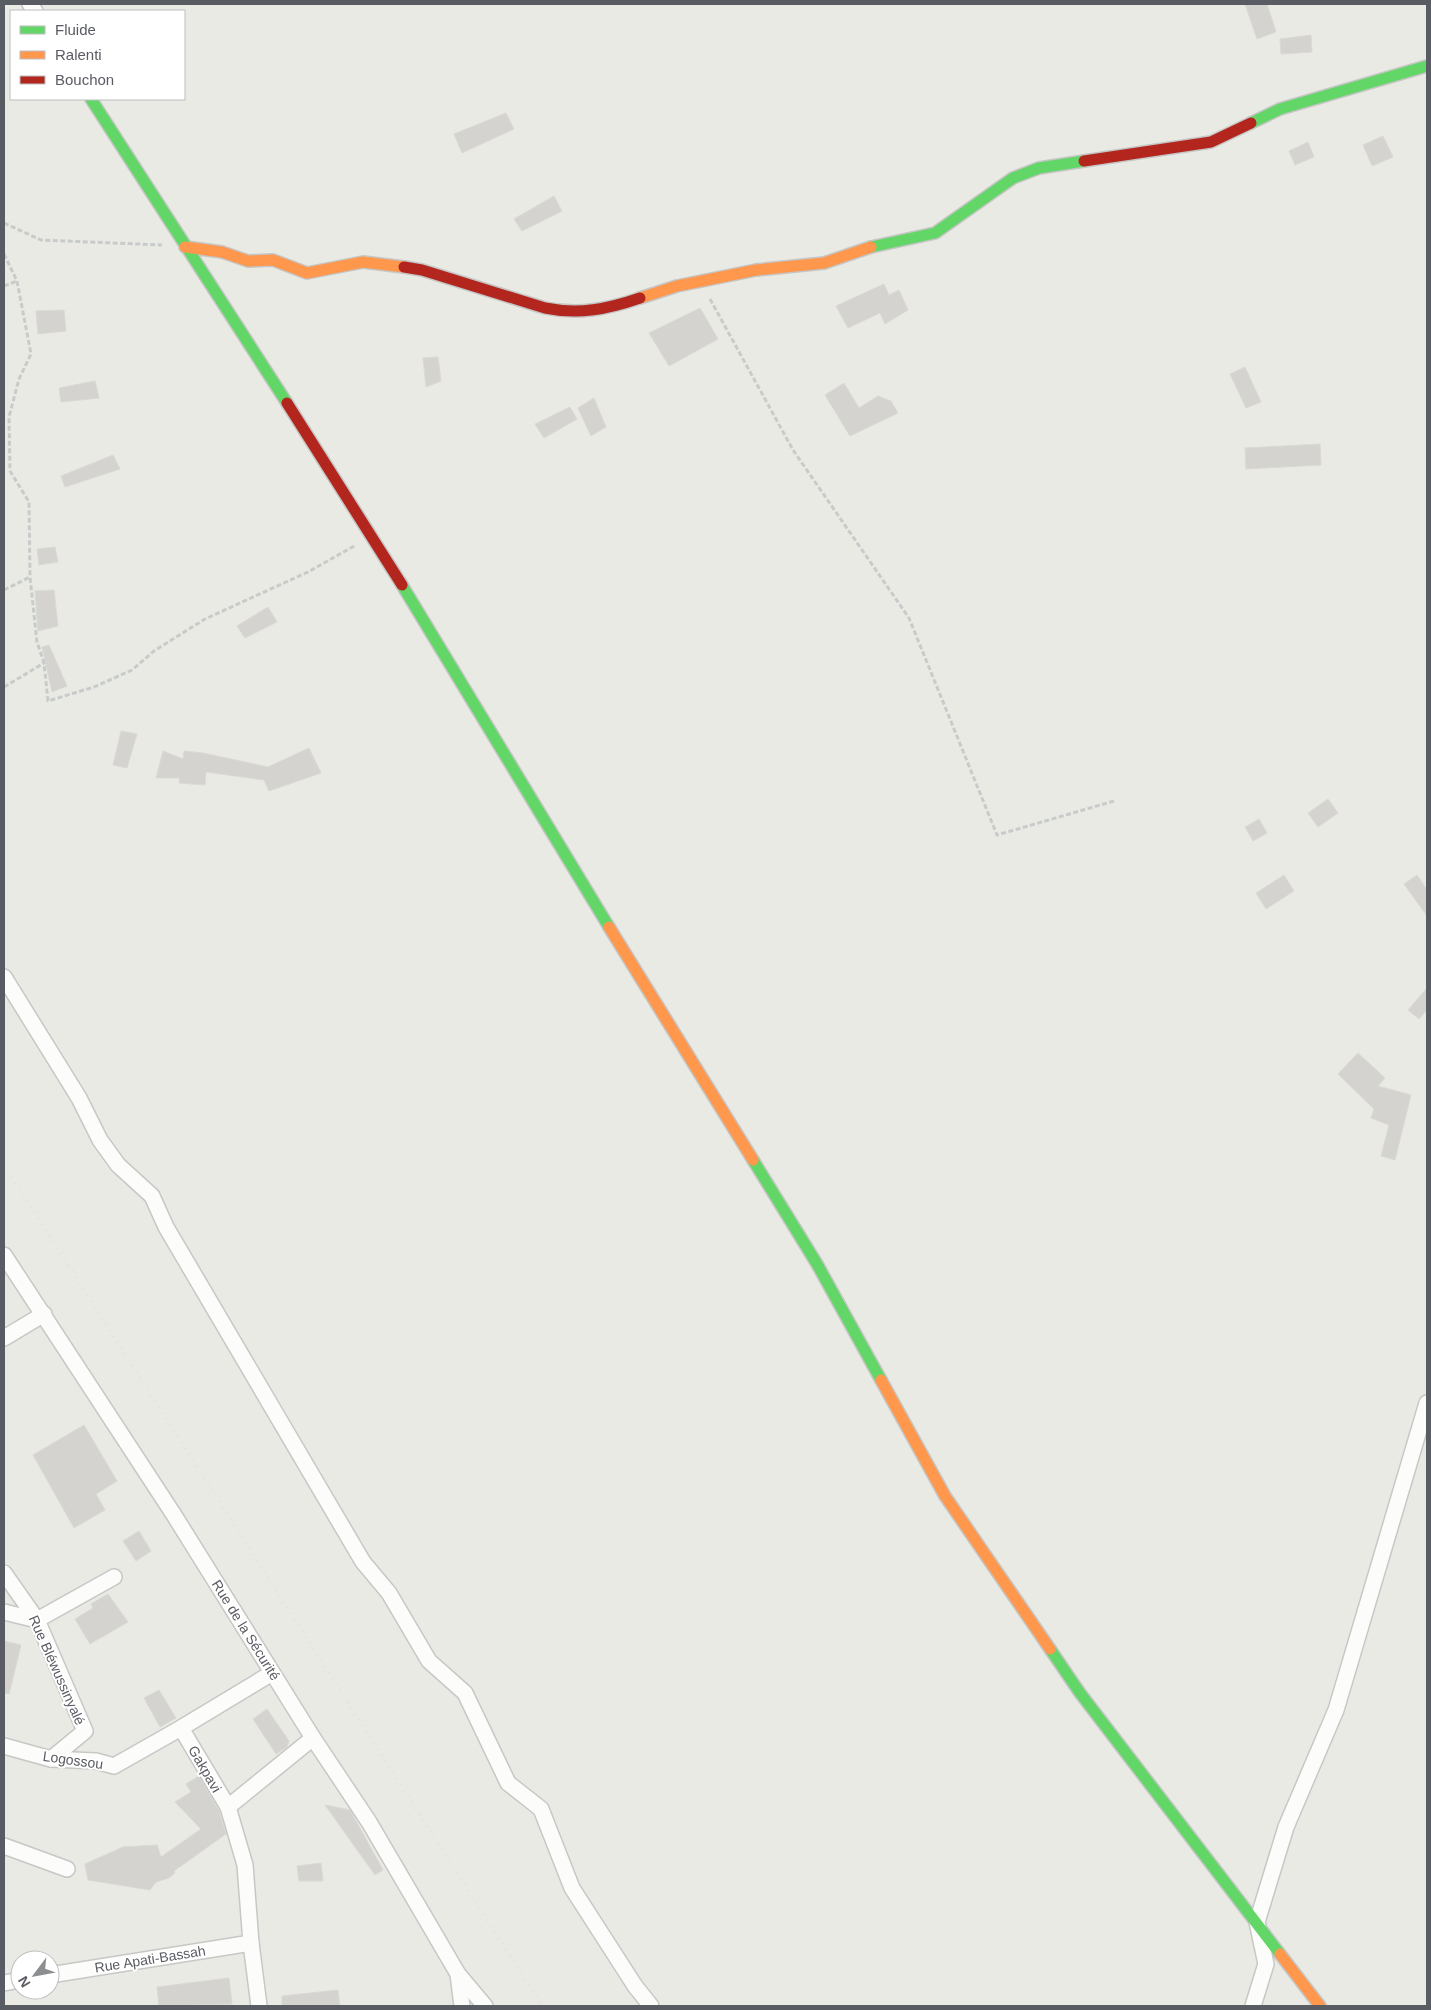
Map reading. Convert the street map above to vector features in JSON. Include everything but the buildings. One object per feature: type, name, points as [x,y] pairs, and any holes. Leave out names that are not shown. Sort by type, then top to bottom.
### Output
[{"type":"street","points":[[185,247],[222,252],[248,261],[273,260],[307,273],[363,262],[422,270],[522,302],[565,312],[584,312],[617,306],[677,286],[756,270],[824,263],[860,249],[935,233],[1013,178],[1039,168],[1211,142],[1280,109],[1427,66]]},
{"type":"street","points":[[92,100],[372,535],[569,863],[818,1264],[945,1496],[1080,1693],[1320,2006]]},
{"type":"street","points":[[4,978],[79,1098],[100,1140],[118,1165],[152,1196],[166,1227],[362,1562],[389,1593],[429,1660],[465,1693],[508,1783],[541,1809],[572,1888],[635,1986],[651,2006]]},
{"type":"street","name":"Rue de la Sécurité","points":[[4,1255],[44,1314],[313,1738],[369,1822],[458,1974],[485,2006]]},
{"type":"street","points":[[4,1338],[44,1314]]},
{"type":"street","points":[[1253,2006],[1266,1964],[1257,1922],[1286,1827],[1336,1710],[1427,1404]]},
{"type":"street","name":"Rue Bléwussinyalé","points":[[4,1573],[38,1620],[85,1731],[51,1759]]},
{"type":"street","points":[[4,1612],[38,1620],[114,1577]]},
{"type":"street","points":[[181,1728],[272,1673]]},
{"type":"street","name":"Logossou","points":[[4,1746],[51,1759],[96,1761],[114,1766],[181,1728]]},
{"type":"street","name":"Gakpavi","points":[[181,1728],[228,1807],[313,1738]]},
{"type":"street","points":[[228,1807],[245,1865],[251,1943],[260,2006]]},
{"type":"street","points":[[4,1846],[67,1869]]},
{"type":"street","name":"Rue Apati-Bassah","points":[[60,1973],[251,1943]]},
{"type":"street","points":[[458,1974],[462,2006]]},
{"type":"path","points":[[4,223],[41,240],[185,247]]},
{"type":"path","points":[[4,254],[17,281],[31,354],[19,379],[9,417],[10,471],[29,502],[30,577],[37,642],[44,663],[48,701],[94,687],[132,670],[154,651],[205,618],[308,572],[372,535]]},
{"type":"path","points":[[4,286],[17,281]]},
{"type":"path","points":[[700,281],[792,450],[909,618],[997,835],[1114,801]]},
{"type":"path","points":[[4,590],[30,577]]},
{"type":"path","points":[[4,687],[44,663]]},
{"type":"railway","points":[[4,1165],[542,2006]]},
{"type":"traffic: fast","points":[[1251,123],[1280,109],[1427,66]]},
{"type":"traffic: fast","points":[[92,100],[287,403]]},
{"type":"traffic: fast","points":[[871,247],[935,233],[1013,178],[1039,168],[1084,161]]},
{"type":"traffic: fast","points":[[402,585],[609,927]]},
{"type":"traffic: fast","points":[[753,1160],[817,1264],[881,1380]]},
{"type":"traffic: fast","points":[[1050,1649],[1080,1693],[1280,1954]]},
{"type":"traffic: slow","points":[[185,247],[222,252],[248,261],[273,260],[307,273],[363,262],[404,267]]},
{"type":"traffic: slow","points":[[640,298],[677,286],[756,270],[824,263],[871,247]]},
{"type":"traffic: slow","points":[[609,927],[753,1160]]},
{"type":"traffic: slow","points":[[881,1380],[945,1496],[1050,1649]]},
{"type":"traffic: slow","points":[[1280,1954],[1320,2006]]},
{"type":"traffic: jam","points":[[1084,161],[1211,142],[1251,123]]},
{"type":"traffic: jam","points":[[404,267],[422,270],[545,308],[558,310],[593,310],[640,298]]},
{"type":"traffic: jam","points":[[287,403],[402,585]]}]
